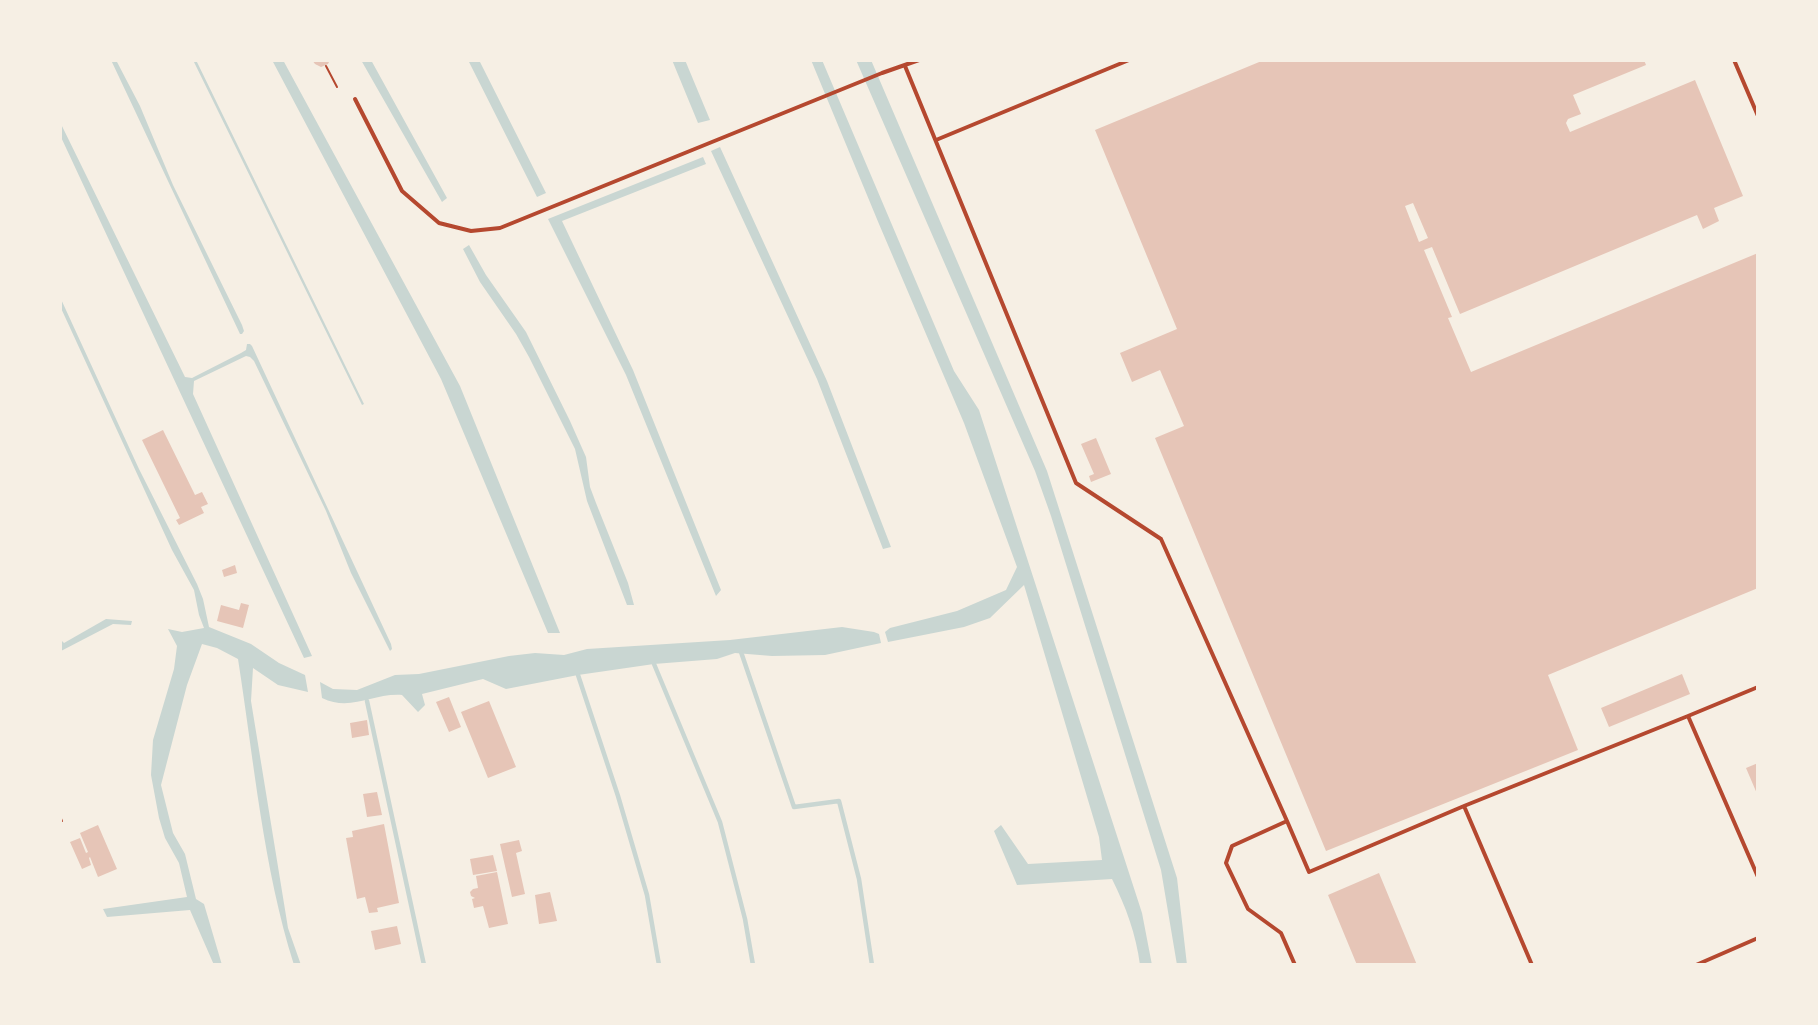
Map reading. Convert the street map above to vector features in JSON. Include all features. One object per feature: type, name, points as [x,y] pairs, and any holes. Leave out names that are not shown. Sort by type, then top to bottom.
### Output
[{"type":"lane","points":[[355,99],[402,191],[439,223],[471,231],[500,228],[882,73],[920,60]]},
{"type":"lane","points":[[935,140],[1129,60]]},
{"type":"lane","points":[[1734,60],[1758,117]]},
{"type":"lane","points":[[905,66],[1076,483],[1161,539],[1309,872],[1758,687]]},
{"type":"lane","points":[[1688,716],[1758,877]]},
{"type":"lane","points":[[1464,807],[1532,965]]},
{"type":"lane","points":[[1287,821],[1232,846],[1226,863],[1248,909],[1281,933],[1295,965]]},
{"type":"lane","points":[[1696,965],[1758,938]]},
{"type":"path","points":[[326,66],[337,87]]},
{"type":"path","points":[[60,816],[62,821]]},
{"type":"shaded area","points":[[111,60],[116,60],[140,106],[173,185],[242,325],[244,331],[242,334],[240,334]]},
{"type":"shaded area","points":[[193,60],[196,60],[364,404],[362,405]]},
{"type":"shaded area","points":[[272,60],[283,60],[460,386],[560,633],[548,633],[441,379]]},
{"type":"shaded area","points":[[361,60],[371,60],[447,198],[442,202]]},
{"type":"shaded area","points":[[468,60],[479,60],[546,193],[537,197]]},
{"type":"shaded area","points":[[672,60],[685,60],[710,120],[698,123]]},
{"type":"shaded area","points":[[811,60],[822,60],[954,371],[979,410],[1142,913],[1152,965],[1140,965],[1130,921],[1112,879],[1017,885],[994,831],[1001,825],[1028,864],[1102,860],[1099,837],[1024,585],[990,618],[964,627],[888,642],[885,632],[890,628],[957,611],[1006,590],[1017,567],[964,423]]},
{"type":"shaded area","points":[[856,60],[871,60],[1047,471],[1177,878],[1187,965],[1177,965],[1161,870],[1035,471]]},
{"type":"shaded area","points":[[60,122],[185,377],[192,378],[241,353],[246,350],[247,344],[252,346],[391,644],[390,651],[351,573],[326,511],[254,361],[246,356],[194,381],[193,394],[312,656],[304,658],[60,135]]},
{"type":"shaded area","points":[[720,147],[827,381],[891,547],[883,549],[817,379],[711,151]]},
{"type":"shaded area","points":[[703,157],[706,164],[562,221],[633,370],[721,590],[716,596],[626,375],[548,219]]},
{"type":"shaded area","points":[[469,245],[486,275],[526,332],[570,421],[586,457],[590,487],[628,583],[634,605],[627,605],[587,501],[575,449],[516,334],[480,282],[463,249]]},
{"type":"shaded area","points":[[60,297],[139,469],[197,584],[209,627],[251,644],[279,663],[305,675],[308,692],[278,685],[253,668],[251,701],[288,928],[301,965],[294,965],[274,890],[260,814],[238,659],[217,648],[202,644],[187,685],[161,785],[173,833],[185,854],[196,899],[204,904],[222,965],[214,965],[190,910],[107,917],[103,909],[187,897],[179,863],[165,838],[159,818],[151,775],[153,740],[174,669],[177,646],[168,629],[182,632],[204,628],[194,590],[172,550],[60,306]]},
{"type":"shaded area","points":[[106,619],[132,621],[131,625],[113,624],[61,651],[60,639],[64,643]]},
{"type":"shaded area","points":[[842,627],[879,634],[881,643],[825,655],[772,656],[735,653],[717,659],[654,664],[578,675],[506,689],[483,679],[422,694],[425,705],[418,712],[402,695],[352,703],[333,702],[322,698],[320,682],[333,689],[357,690],[395,675],[419,674],[509,656],[535,653],[564,655],[587,649],[730,640]]},
{"type":"building","points":[[312,60],[330,60],[328,64],[321,67]]},
{"type":"building","points":[[1264,60],[1644,60],[1646,65],[1573,95],[1581,114],[1568,119],[1566,123],[1570,132],[1695,80],[1743,196],[1714,208],[1719,221],[1703,229],[1697,215],[1460,314],[1432,247],[1424,250],[1452,317],[1448,318],[1471,372],[1758,253],[1758,588],[1548,675],[1578,750],[1326,851],[1155,438],[1184,426],[1160,370],[1132,382],[1120,353],[1177,329],[1095,130]],"holes":[[[1413,203],[1428,238],[1419,242],[1405,206]]]},
{"type":"building","points":[[163,430],[195,495],[202,492],[208,504],[201,507],[204,513],[179,525],[176,520],[180,518],[142,440]]},
{"type":"building","points":[[1096,438],[1111,474],[1091,482],[1089,476],[1094,474],[1081,444]]},
{"type":"building","points":[[235,565],[237,573],[224,577],[222,570]]},
{"type":"building","points":[[241,603],[249,605],[243,628],[217,621],[221,605],[239,610]]},
{"type":"building","points":[[1682,674],[1690,694],[1609,727],[1601,708]]},
{"type":"building","points":[[449,697],[461,727],[449,732],[436,702]]},
{"type":"building","points":[[489,701],[516,767],[488,778],[461,712]]},
{"type":"building","points":[[367,720],[369,735],[352,738],[350,723]]},
{"type":"building","points":[[1758,763],[1758,796],[1746,768]]},
{"type":"building","points":[[377,792],[382,815],[367,817],[363,794]]},
{"type":"building","points":[[384,824],[399,903],[377,908],[378,912],[369,913],[365,897],[357,899],[346,838],[353,837],[352,831]]},
{"type":"building","points":[[98,825],[117,869],[98,877],[90,857],[91,865],[82,869],[70,842],[80,838],[86,853],[88,852],[80,833]]},
{"type":"building","points":[[519,840],[522,851],[516,853],[525,894],[512,897],[500,844]]},
{"type":"building","points":[[493,855],[497,871],[473,875],[470,859]]},
{"type":"building","points":[[497,872],[508,924],[489,928],[483,906],[474,908],[472,899],[475,898],[470,892],[478,888],[476,876]]},
{"type":"building","points":[[1379,873],[1417,965],[1357,965],[1328,895]]},
{"type":"building","points":[[550,892],[557,921],[539,924],[535,895]]},
{"type":"building","points":[[397,926],[401,944],[375,950],[371,931]]},
{"type":"waterway","points":[[741,652],[794,807],[839,801],[859,879],[872,965]]},
{"type":"waterway","points":[[654,664],[720,822],[745,919],[753,965]]},
{"type":"waterway","points":[[578,675],[618,796],[647,895],[659,965]]},
{"type":"waterway","points":[[367,701],[424,965]]}]
